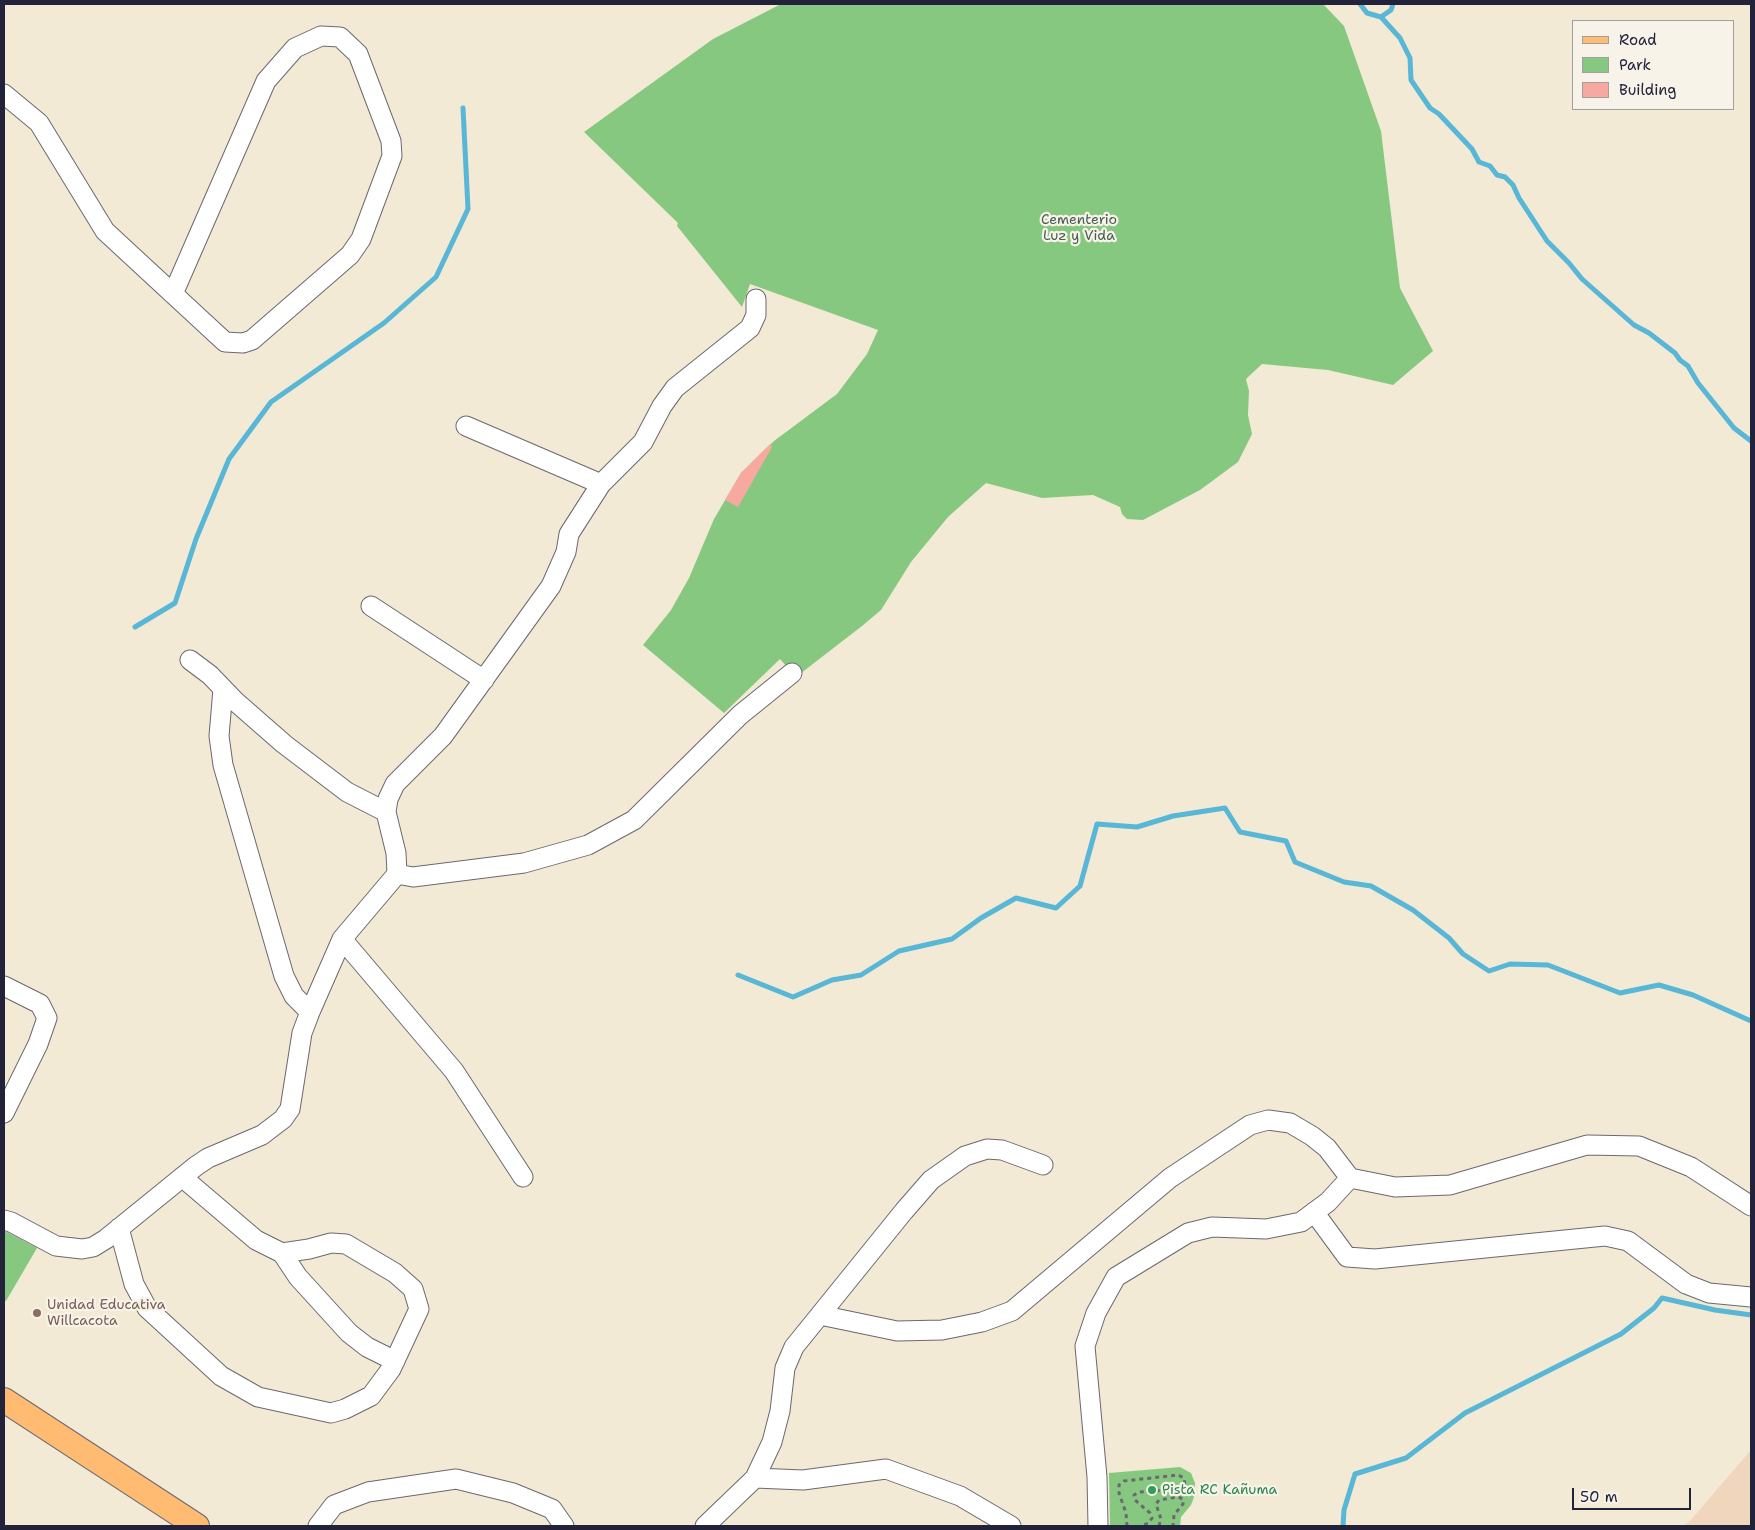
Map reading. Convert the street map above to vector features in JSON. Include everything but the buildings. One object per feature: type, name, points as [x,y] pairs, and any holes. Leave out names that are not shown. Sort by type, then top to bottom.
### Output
[{"type":"main road","points":[[4,1400],[197,1526]]},
{"type":"street","points":[[4,94],[39,123],[105,231],[173,294],[226,342],[242,342],[252,340],[350,255],[361,239],[392,156],[391,141],[358,54],[340,37],[321,36],[295,48],[266,81],[173,294]]},
{"type":"street","points":[[4,1220],[56,1246],[82,1249],[93,1247],[120,1228],[196,1166],[208,1158],[262,1135],[283,1119],[290,1109],[299,1047],[310,1012],[342,939],[397,874],[396,854],[386,812],[388,798],[395,784],[443,736],[551,586],[566,552],[569,534],[601,484],[643,442],[662,406],[675,388],[750,328],[756,315],[756,299]]},
{"type":"street","points":[[466,426],[601,484]]},
{"type":"street","points":[[371,606],[484,680]]},
{"type":"street","points":[[190,660],[210,675],[284,744],[347,792],[386,812]]},
{"type":"street","points":[[397,874],[413,877],[524,863],[588,844],[634,820],[740,715],[792,672]]},
{"type":"street","points":[[223,689],[219,736],[223,765],[284,976],[294,996],[310,1012]]},
{"type":"street","points":[[342,939],[454,1071],[522,1178]]},
{"type":"street","points":[[4,986],[40,1004],[47,1018],[38,1044],[4,1113]]},
{"type":"street","points":[[820,1315],[897,1331],[942,1330],[982,1322],[1012,1311],[1170,1178],[1250,1125],[1268,1120],[1290,1123],[1312,1136],[1327,1148],[1350,1178],[1395,1187],[1450,1185],[1587,1145],[1639,1146],[1691,1167],[1751,1206]]},
{"type":"street","points":[[705,1526],[755,1478],[772,1442],[780,1411],[785,1368],[794,1347],[904,1211],[932,1180],[965,1156],[987,1149],[1002,1150],[1043,1165]]},
{"type":"street","points":[[182,1177],[256,1240],[282,1253],[298,1277],[348,1333],[367,1347],[395,1361]]},
{"type":"street","points":[[1098,1526],[1097,1477],[1084,1346],[1096,1313],[1116,1277],[1188,1233],[1212,1228],[1266,1229],[1301,1222],[1328,1202],[1350,1178]]},
{"type":"street","points":[[1314,1212],[1347,1257],[1375,1259],[1605,1236],[1628,1241],[1686,1284],[1709,1293],[1751,1297]]},
{"type":"street","points":[[120,1228],[134,1284],[147,1308],[221,1376],[258,1397],[331,1413],[345,1409],[371,1396],[391,1369],[419,1309],[412,1289],[395,1273],[346,1244],[331,1243],[309,1250],[282,1253]]},
{"type":"street","points":[[755,1478],[804,1480],[886,1469],[960,1496],[1011,1526]]},
{"type":"street","points":[[318,1526],[334,1505],[368,1492],[456,1479],[513,1492],[552,1509],[564,1526]]},
{"type":"path","points":[[1127,1526],[1126,1513],[1119,1493],[1119,1485],[1124,1481],[1133,1480],[1178,1476],[1184,1478],[1185,1486],[1181,1489],[1139,1492],[1134,1495],[1135,1500],[1150,1513],[1152,1518],[1149,1523],[1140,1526]]},
{"type":"path","points":[[1159,1526],[1161,1519],[1156,1504],[1159,1500],[1178,1497],[1183,1499],[1183,1504],[1174,1515],[1173,1526]]},
{"type":"shaded area","points":[[1751,1450],[1751,1526],[1684,1526],[1689,1522]]},
{"type":"green space","name":"Cementerio Luz y Vida","points":[[781,4],[1323,4],[1344,26],[1381,131],[1400,288],[1433,351],[1393,385],[1328,370],[1262,364],[1246,379],[1249,391],[1248,415],[1252,434],[1238,462],[1200,490],[1143,520],[1127,519],[1122,514],[1120,507],[1093,495],[1042,498],[986,483],[948,517],[911,562],[881,610],[796,677],[780,659],[724,713],[643,645],[671,610],[689,578],[714,519],[741,473],[774,441],[837,394],[867,354],[878,330],[750,284],[742,307],[677,226],[678,223],[584,132],[713,39]]},
{"type":"green space","points":[[5,1231],[37,1248],[6,1301],[4,1300]]},
{"type":"green space","name":"Pista RC Kañuma","points":[[1180,1467],[1191,1473],[1195,1483],[1194,1497],[1191,1505],[1181,1517],[1180,1526],[1110,1526],[1109,1473]]},
{"type":"waterway","points":[[1360,4],[1367,13],[1381,17]]},
{"type":"waterway","points":[[1393,4],[1391,10],[1381,17],[1400,38],[1410,58],[1411,80],[1430,108],[1439,114],[1472,149],[1479,162],[1490,166],[1497,175],[1505,177],[1513,185],[1519,198],[1547,241],[1582,279],[1634,325],[1649,333],[1675,353],[1688,366],[1698,383],[1734,428],[1751,441]]},
{"type":"waterway","points":[[135,627],[175,603],[196,539],[229,459],[271,402],[384,323],[436,277],[468,209],[463,108]]},
{"type":"waterway","points":[[738,975],[793,997],[832,980],[861,975],[899,951],[952,939],[981,918],[1016,898],[1056,908],[1080,886],[1097,824],[1137,827],[1173,816],[1225,808],[1240,832],[1286,841],[1295,862],[1344,882],[1371,886],[1413,910],[1449,938],[1463,954],[1489,971],[1510,964],[1548,965],[1620,993],[1659,985],[1693,995],[1751,1021]]},
{"type":"waterway","points":[[1343,1526],[1344,1510],[1355,1474],[1406,1458],[1465,1413],[1621,1334],[1654,1308],[1662,1298],[1715,1310],[1751,1315]]},
{"type":"place","name":"Unidad Educativa Willcacota","points":[[37,1313]]},
{"type":"place","name":"Pista RC Kañuma","points":[[1152,1490]]}]
